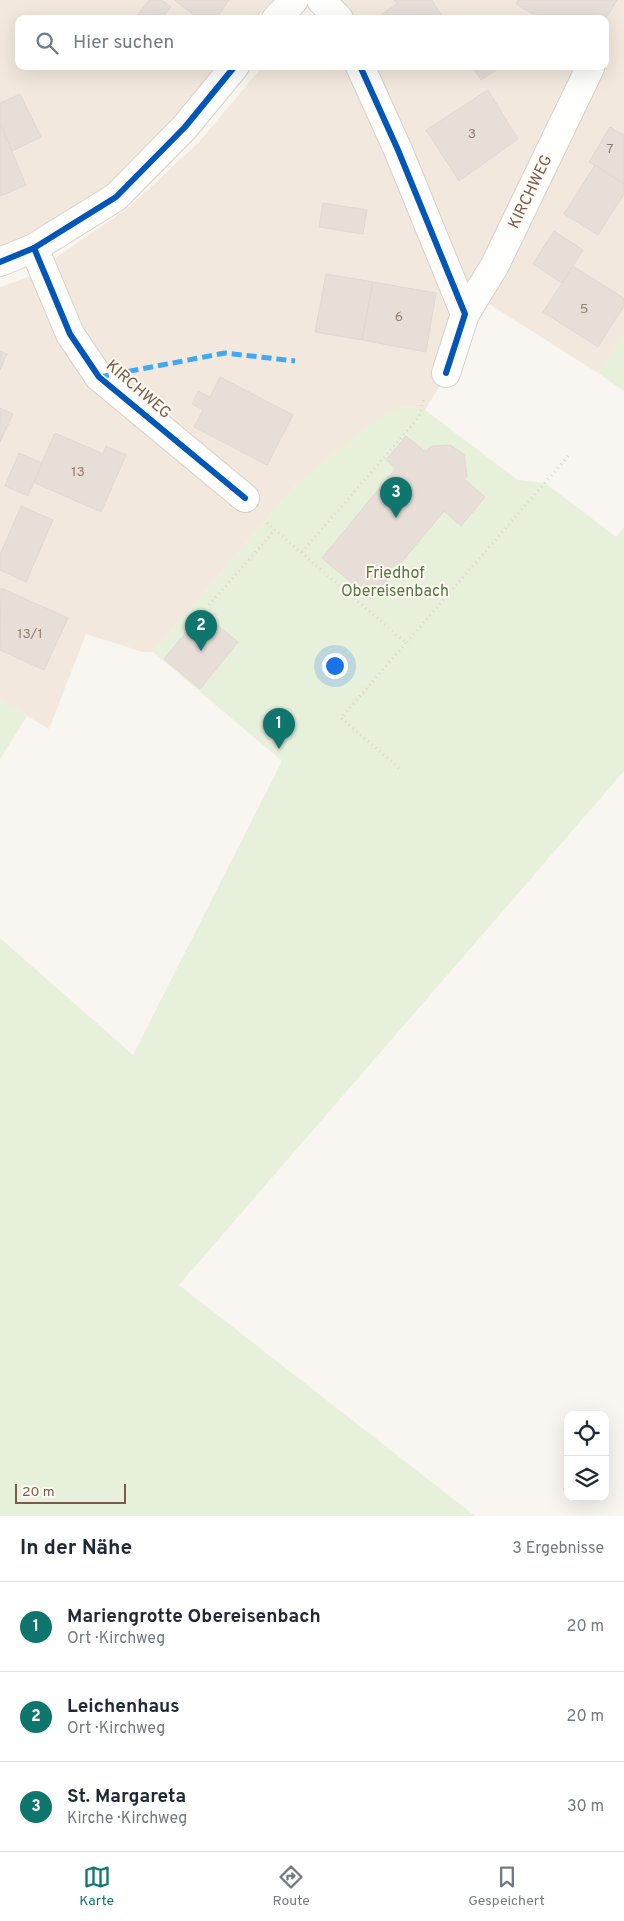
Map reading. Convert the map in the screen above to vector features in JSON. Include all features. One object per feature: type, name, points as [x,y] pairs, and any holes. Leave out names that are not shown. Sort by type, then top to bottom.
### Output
[{"type":"street","points":[[280,15],[294,0]]},
{"type":"street","points":[[321,0],[335,15]]},
{"type":"street","points":[[0,262],[34,248],[116,197],[184,127],[232,70]]},
{"type":"street","points":[[362,70],[465,314]]},
{"type":"street","name":"KIRCHWEG","points":[[436,381],[465,314],[495,265],[589,70]]},
{"type":"street","name":"KIRCHWEG","points":[[34,248],[70,334],[99,377],[245,498]]},
{"type":"path","points":[[302,552],[419,417],[436,381]]},
{"type":"path","points":[[399,768],[341,718],[569,455]]},
{"type":"path","points":[[245,498],[256,513],[406,642]]},
{"type":"path","points":[[210,606],[276,530]]},
{"type":"shaded area","points":[[0,0],[273,0],[259,15],[15,15],[15,70],[212,70],[171,126],[100,193],[20,245],[0,251]]},
{"type":"shaded area","points":[[330,0],[624,0],[624,334],[598,373],[489,304],[425,410],[403,406],[300,480],[153,652],[143,652],[86,634],[49,729],[0,700],[0,287],[28,277],[129,207],[198,143],[260,70],[609,70],[609,15],[314,15]]},
{"type":"green space","points":[[624,334],[624,391],[598,373]]},
{"type":"green space","name":"Friedhof Obereisenbach","points":[[403,406],[425,410],[518,480],[545,483],[616,537],[624,527],[624,771],[179,1285],[475,1516],[0,1516],[0,938],[133,1055],[282,761],[153,652],[300,480],[374,421]]},
{"type":"green space","points":[[0,700],[27,716],[0,759]]},
{"type":"building","points":[[149,0],[161,0],[171,7],[165,15],[138,15]]},
{"type":"building","points":[[174,0],[229,0],[219,15],[194,15]]},
{"type":"building","points":[[394,0],[432,0],[441,15],[381,15],[397,4]]},
{"type":"building","points":[[518,0],[617,0],[608,15],[534,15],[516,4]]},
{"type":"building","points":[[475,70],[496,70],[481,80]]},
{"type":"building","points":[[488,90],[518,139],[459,181],[426,130]]},
{"type":"building","points":[[20,94],[41,137],[12,151],[0,123],[0,103]]},
{"type":"building","points":[[0,123],[26,185],[0,196]]},
{"type":"building","points":[[610,127],[624,135],[624,184],[589,162]]},
{"type":"building","points":[[595,165],[624,184],[624,194],[598,235],[564,214]]},
{"type":"building","points":[[323,203],[367,210],[363,234],[319,227]]},
{"type":"building","points":[[554,231],[583,250],[562,283],[533,264]]},
{"type":"building","points":[[573,266],[624,298],[624,306],[598,347],[543,312]]},
{"type":"building","points":[[326,274],[373,282],[362,340],[315,332]]},
{"type":"building","points":[[373,282],[436,293],[426,352],[362,340]]},
{"type":"building","points":[[0,351],[7,354],[0,370]]},
{"type":"building","points":[[220,377],[293,415],[267,465],[194,427],[203,410],[192,404],[198,391],[210,397]]},
{"type":"building","points":[[0,408],[13,414],[0,442]]},
{"type":"building","points":[[55,433],[103,454],[106,446],[126,455],[101,512],[33,482]]},
{"type":"building","points":[[406,436],[426,452],[431,446],[450,445],[464,454],[467,476],[464,479],[485,497],[461,526],[444,511],[371,599],[322,558],[396,468],[386,460]]},
{"type":"building","points":[[19,453],[42,463],[28,496],[5,486]]},
{"type":"building","points":[[21,506],[53,520],[26,582],[0,570],[0,555]]},
{"type":"building","points":[[1,588],[68,618],[44,670],[0,650]]},
{"type":"building","points":[[202,613],[238,642],[200,689],[164,659]]},
{"type":"marked path","points":[[99,377],[225,353],[295,361]]},
{"type":"cycle path","points":[[0,262],[34,248],[116,197],[185,127],[232,70]]},
{"type":"cycle path","points":[[362,70],[398,150],[465,314],[446,373]]},
{"type":"cycle path","points":[[34,248],[70,334],[99,377],[245,498]]},
{"type":"place","name":"St. Margareta","points":[[396,518]]},
{"type":"place","name":"Leichenhaus","points":[[201,651]]},
{"type":"place","name":"Mariengrotte Obereisenbach","points":[[279,749]]}]
